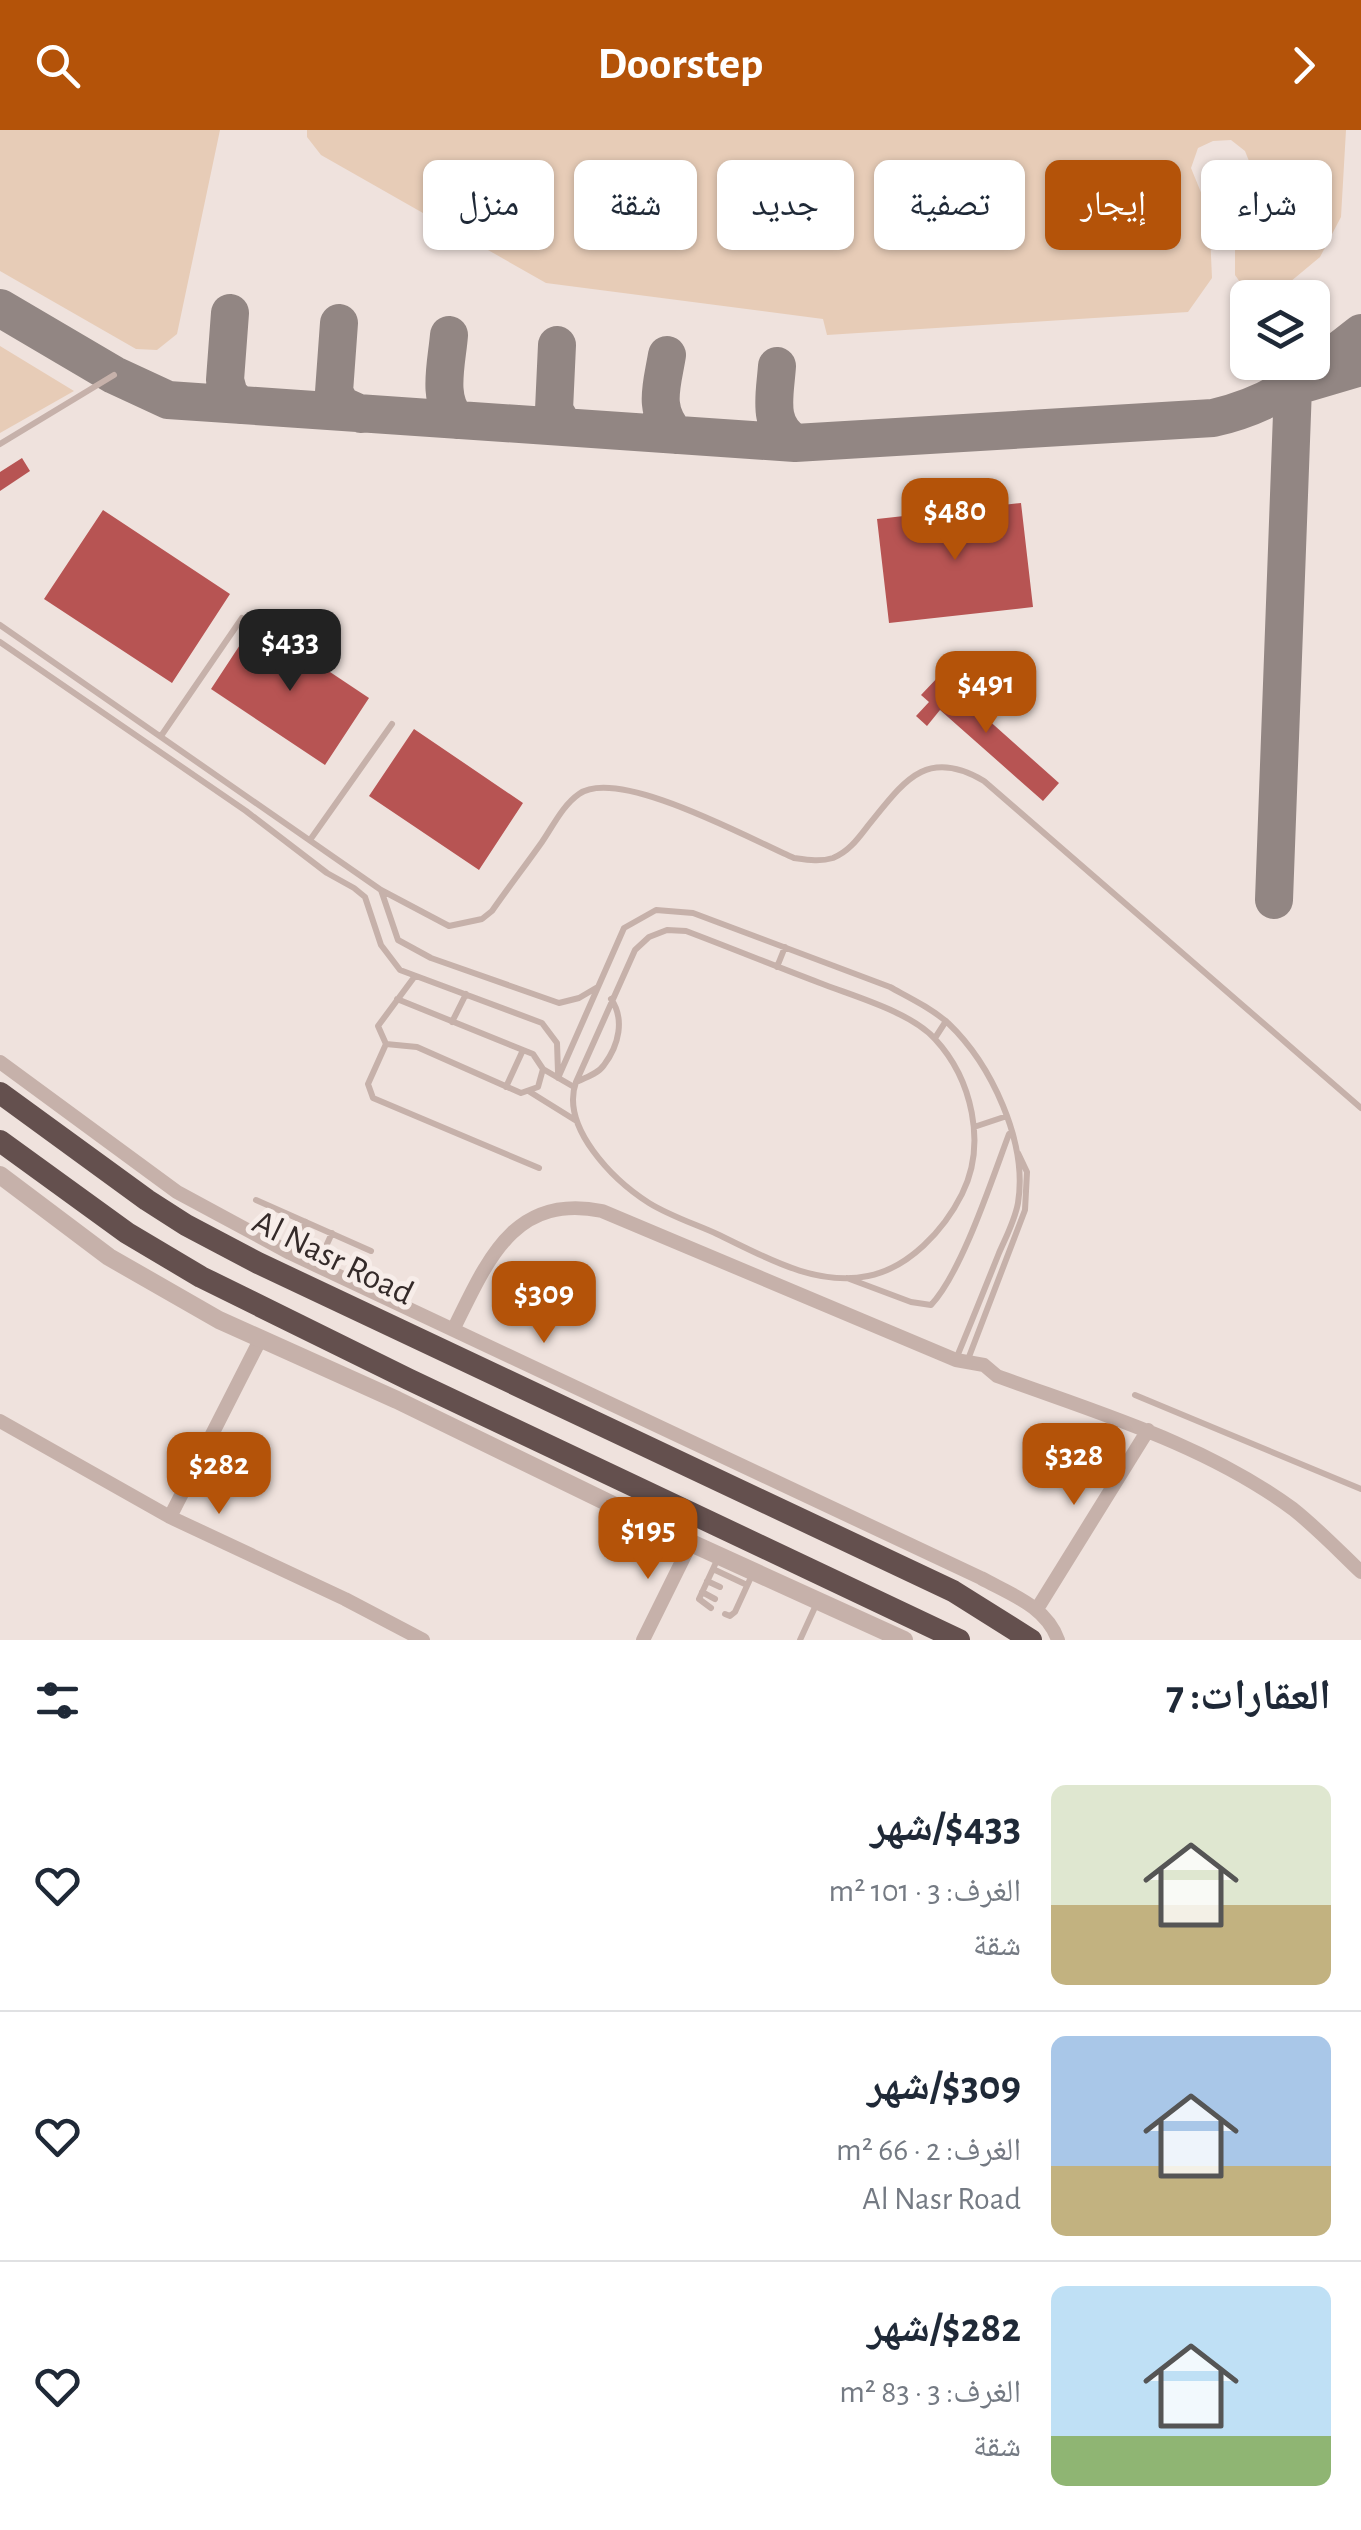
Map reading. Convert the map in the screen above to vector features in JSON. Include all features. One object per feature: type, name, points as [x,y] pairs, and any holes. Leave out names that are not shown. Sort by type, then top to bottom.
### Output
[{"type":"highway","name":"Al Nasr Road","points":[[0,1093],[186,1225],[272,1253],[566,1394],[952,1591],[1031,1640]]},
{"type":"highway","points":[[0,1142],[163,1256],[403,1390],[959,1640]]},
{"type":"street","points":[[0,1062],[177,1192],[272,1253],[318,1266],[454,1328],[566,1394],[952,1564],[1037,1610],[1051,1624],[1058,1640]]},
{"type":"street","points":[[0,1175],[109,1257],[183,1301],[260,1340],[403,1390],[691,1543],[716,1562],[751,1578],[818,1599],[904,1640]]},
{"type":"street","points":[[454,1328],[488,1259],[504,1238],[537,1216],[589,1208],[961,1362],[984,1364],[997,1376],[1148,1430],[1219,1462],[1305,1520],[1361,1572]]},
{"type":"street","points":[[170,1517],[260,1340]]},
{"type":"street","points":[[0,1421],[170,1517],[423,1640]]},
{"type":"street","points":[[1037,1610],[1148,1430]]},
{"type":"street","points":[[643,1640],[691,1543]]},
{"type":"lane","points":[[0,444],[114,375]]},
{"type":"lane","points":[[160,736],[242,618]]},
{"type":"lane","points":[[0,625],[381,890],[448,926],[482,919],[492,911],[564,808],[579,794],[611,786],[645,792],[794,858],[816,862],[834,858],[851,847],[916,772],[947,765],[968,771],[1361,1108]]},
{"type":"lane","points":[[0,642],[246,811],[327,873],[354,888],[365,897],[390,961],[414,976],[542,1024],[558,1043],[558,1078]]},
{"type":"lane","points":[[310,840],[392,724]]},
{"type":"lane","points":[[381,890],[398,940],[432,958],[559,1003],[580,998],[597,987]]},
{"type":"lane","points":[[558,1078],[624,928],[656,910],[693,913],[890,987],[946,1022],[968,1045],[1007,1116],[1015,1148],[1027,1172],[1025,1210],[961,1362]]},
{"type":"lane","points":[[846,1278],[870,1276],[904,1261],[953,1211],[972,1168],[974,1127],[963,1084],[935,1038],[904,1018],[686,931],[667,930],[635,950],[611,998],[570,1101],[575,1120],[607,1166],[652,1206],[800,1271],[846,1278],[911,1302],[931,1305],[943,1293],[1011,1131]]},
{"type":"lane","points":[[777,966],[785,947]]},
{"type":"lane","points":[[608,964],[624,972]]},
{"type":"lane","points":[[414,976],[378,1026],[386,1044],[368,1084],[374,1098],[539,1168]]},
{"type":"lane","points":[[452,1022],[466,994]]},
{"type":"lane","points":[[575,1084],[604,1065],[621,1018],[611,998]]},
{"type":"lane","points":[[397,1000],[523,1050],[540,1061],[542,1079],[530,1092]]},
{"type":"lane","points":[[935,1038],[946,1022]]},
{"type":"lane","points":[[386,1044],[418,1047],[506,1087],[530,1092],[575,1120]]},
{"type":"lane","points":[[506,1087],[523,1050]]},
{"type":"lane","points":[[543,1069],[575,1084]]},
{"type":"lane","points":[[974,1127],[1007,1116]]},
{"type":"lane","points":[[256,1200],[371,1251]]},
{"type":"lane","points":[[272,1253],[306,1222]]},
{"type":"lane","points":[[318,1266],[332,1234]]},
{"type":"lane","points":[[1135,1395],[1361,1488]]},
{"type":"lane","points":[[711,1608],[699,1600],[716,1562]]},
{"type":"lane","points":[[725,1614],[732,1616],[738,1595],[751,1578]]},
{"type":"lane","points":[[708,1581],[720,1587]]},
{"type":"lane","points":[[702,1592],[715,1599]]},
{"type":"lane","points":[[800,1640],[818,1599]]},
{"type":"sand","points":[[0,130],[220,130],[177,334],[157,350],[136,349],[0,271]]},
{"type":"sand","points":[[307,130],[1346,130],[1341,217],[1332,234],[1332,160],[1249,160],[1245,151],[1231,140],[1213,141],[1198,148],[1191,168],[1201,192],[1201,250],[1211,250],[1212,278],[1188,312],[827,335],[823,319],[546,283],[488,250],[554,250],[554,160],[423,160],[423,213],[321,155],[307,137]]},
{"type":"sand","points":[[1235,250],[1324,250],[1292,280],[1239,280]]},
{"type":"sand","points":[[0,346],[74,391],[0,433]]},
{"type":"building","points":[[22,458],[30,471],[0,491],[0,472]]},
{"type":"building","points":[[1021,503],[1033,607],[889,623],[877,519]]},
{"type":"building","points":[[103,510],[230,594],[172,683],[44,599]]},
{"type":"building","points":[[255,622],[369,698],[325,765],[211,689]]},
{"type":"building","points":[[939,676],[1059,783],[1043,801],[940,710],[927,726],[916,716],[929,702],[921,695]]},
{"type":"building","points":[[414,729],[523,803],[479,870],[369,796]]},
{"type":"taxiway","points":[[0,308],[114,375],[168,400],[795,443],[1213,418],[1275,395],[1361,333]]},
{"type":"taxiway","points":[[230,313],[225,380],[229,395],[240,405]]},
{"type":"taxiway","points":[[339,323],[334,392],[341,405],[361,414]]},
{"type":"taxiway","points":[[449,335],[445,391],[457,420]]},
{"type":"taxiway","points":[[557,345],[554,410],[564,427]]},
{"type":"taxiway","points":[[667,355],[661,406],[676,435]]},
{"type":"taxiway","points":[[777,366],[776,419],[795,443]]},
{"type":"taxiway","points":[[1274,900],[1293,387],[1361,367]]}]
